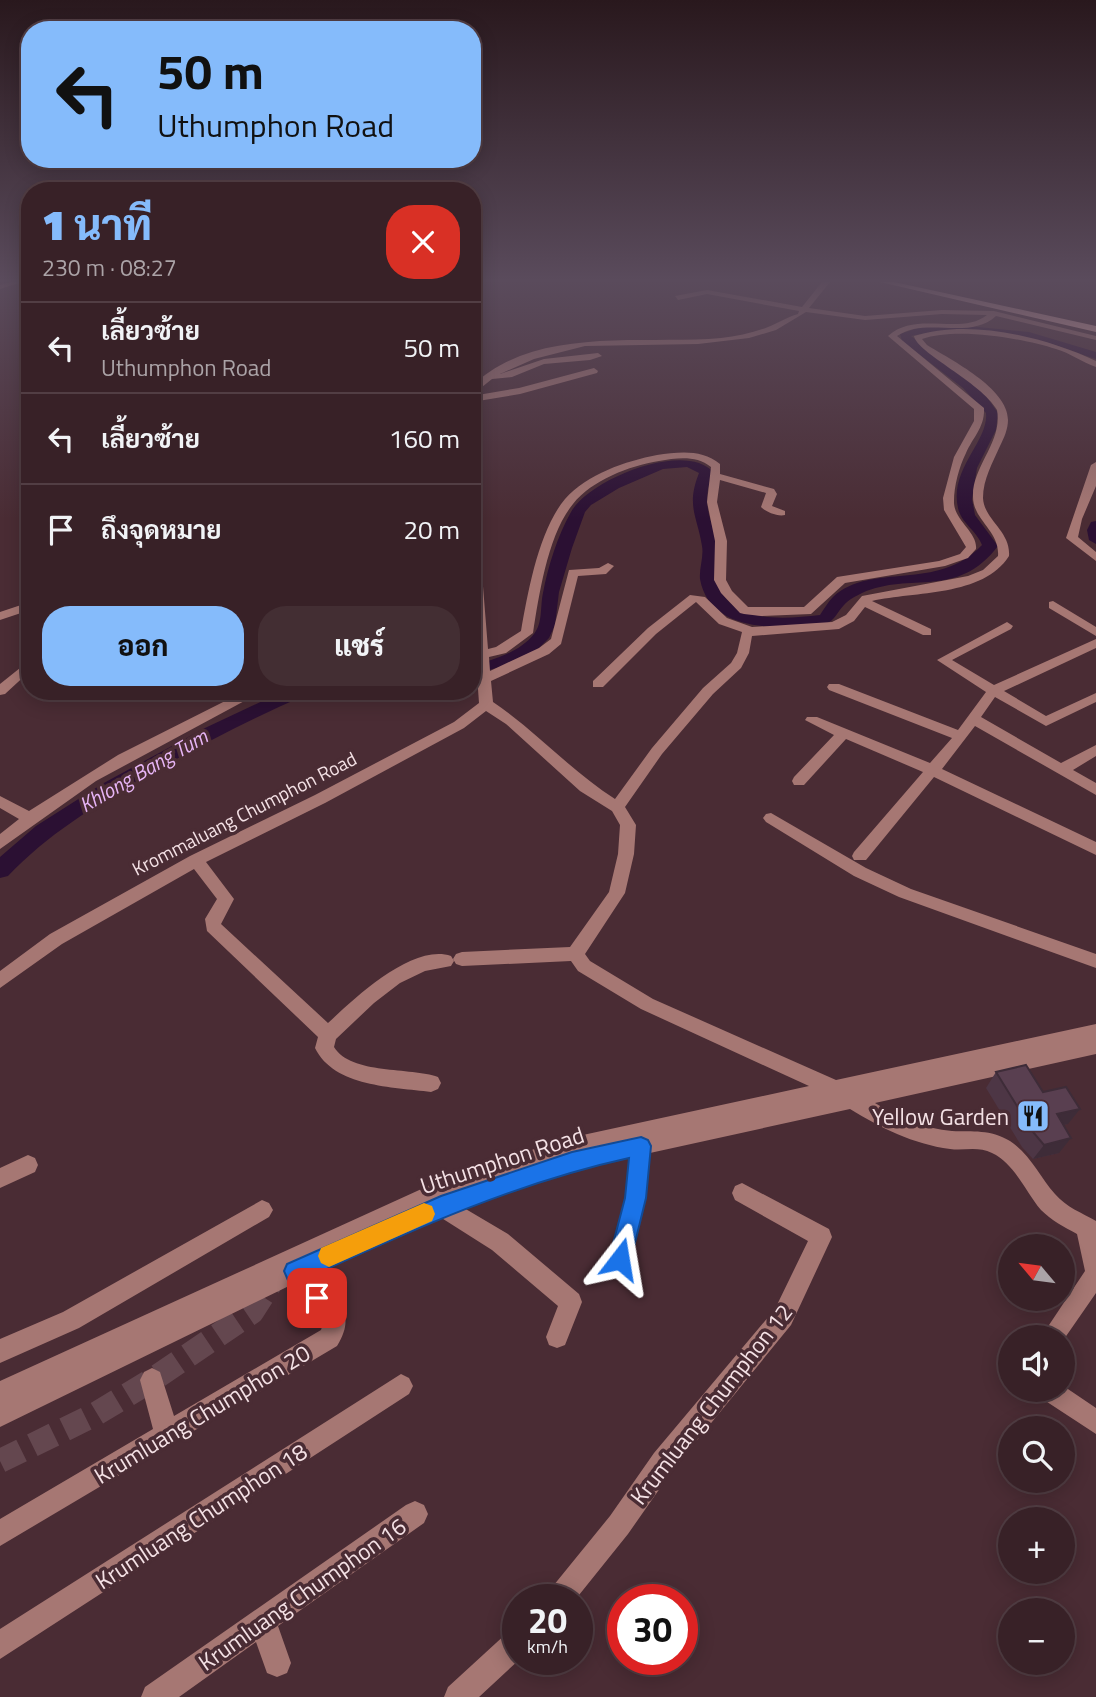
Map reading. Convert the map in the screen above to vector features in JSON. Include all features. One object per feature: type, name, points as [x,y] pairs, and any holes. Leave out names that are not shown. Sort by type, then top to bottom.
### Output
[{"type":"street","points":[[481,383],[488,376],[521,361]]},
{"type":"street","points":[[488,376],[507,377],[537,363],[576,361]]},
{"type":"street","points":[[481,666],[527,633],[532,595],[567,502],[580,489],[647,459],[678,456],[706,458],[716,466],[712,502],[721,541],[720,580],[727,593],[744,610],[807,611],[841,580],[942,564],[964,556],[972,547],[949,510],[948,500],[961,452],[979,425],[979,408],[922,361]]},
{"type":"street","points":[[598,684],[652,631],[694,598],[701,600],[723,621],[751,631],[835,626],[850,618],[862,601],[875,596],[968,579],[993,569],[1002,561],[1004,549],[1001,536],[984,517],[978,497],[980,478],[1003,432],[1003,412],[985,388],[945,361]]},
{"type":"street","points":[[481,398],[520,391],[594,371]]},
{"type":"street","points":[[1096,465],[1094,485],[1073,524],[1072,538],[1096,558]]},
{"type":"street","points":[[716,476],[770,491],[772,494],[766,507],[782,513]]},
{"type":"street","points":[[481,666],[544,651],[557,641],[573,572],[602,572],[608,566]]},
{"type":"street","points":[[862,601],[928,632]]},
{"type":"street","points":[[1053,605],[1096,632]]},
{"type":"street","points":[[0,615],[21,611]]},
{"type":"street","points":[[1007,626],[943,660],[1046,722],[1096,697]]},
{"type":"street","points":[[617,807],[657,751],[708,691],[736,664],[746,635],[751,631]]},
{"type":"street","points":[[860,856],[961,736],[993,691],[1096,643]]},
{"type":"street","points":[[481,666],[486,704],[511,721],[585,787],[617,807],[628,825],[622,881],[575,954]]},
{"type":"street","points":[[0,691],[21,672]]},
{"type":"street","points":[[834,687],[961,736]]},
{"type":"street","points":[[0,844],[29,818],[73,789],[238,700]]},
{"type":"street","name":"Krommaluang Chumphon Road","points":[[0,981],[56,939],[196,860],[459,725],[486,704]]},
{"type":"street","points":[[974,719],[1096,790]]},
{"type":"street","points":[[812,720],[932,770],[1096,849]]},
{"type":"street","points":[[799,781],[844,733]]},
{"type":"street","points":[[1061,770],[1096,750]]},
{"type":"street","points":[[0,801],[29,818]]},
{"type":"street","points":[[771,818],[860,872],[905,892],[1096,961]]},
{"type":"street","points":[[196,860],[226,899],[213,919],[213,926],[328,1035]]},
{"type":"street","points":[[431,1083],[349,1070],[336,1064],[326,1053],[324,1043],[328,1035],[399,973],[414,966],[454,960],[575,954]]},
{"type":"street","points":[[575,954],[584,966],[647,1004],[833,1088],[878,1116],[911,1131],[951,1140],[982,1139],[1002,1147],[1021,1164],[1048,1202],[1091,1231],[1096,1273],[1060,1325]]},
{"type":"street","name":"Uthumphon Road","points":[[0,1393],[450,1186],[569,1147],[1096,1032]]},
{"type":"street","name":"Uthumphon Road","points":[[0,1415],[295,1271],[441,1206],[572,1161],[1096,1046]]},
{"type":"street","points":[[620,1259],[635,1198],[641,1146]]},
{"type":"street","points":[[0,1178],[28,1165]]},
{"type":"street","name":"Krumluang Chumphon 12","points":[[571,1584],[663,1462],[783,1317],[821,1237],[742,1193]]},
{"type":"street","points":[[441,1206],[500,1242],[571,1302],[557,1337]]},
{"type":"street","points":[[0,1351],[71,1320],[262,1210]]},
{"type":"street","name":"Krumluang Chumphon 20","points":[[0,1533],[329,1338],[338,1323],[333,1312],[301,1284],[295,1271]]},
{"type":"street","points":[[152,1380],[167,1435]]},
{"type":"street","name":"Krumluang Chumphon 18","points":[[0,1645],[401,1386]]},
{"type":"street","points":[[1067,1402],[1096,1422]]},
{"type":"street","name":"Krumluang Chumphon 16","points":[[155,1697],[415,1514]]},
{"type":"street","points":[[263,1621],[277,1663]]},
{"type":"street","points":[[458,1697],[502,1657]]},
{"type":"building","points":[[1026,1065],[1043,1092],[1066,1087],[1080,1109],[1057,1114],[1071,1138],[1044,1145],[996,1072]]},
{"type":"waterway","name":"Khlong Bang Tum","points":[[481,668],[520,654],[543,634],[556,575],[581,507],[614,485],[666,465],[687,463],[706,472],[699,491],[698,504],[710,550],[709,582],[717,598],[729,610],[742,617],[775,623],[825,619],[839,600],[858,589],[954,573],[974,563],[990,546],[966,511],[965,492],[972,462],[992,424],[992,413],[979,396],[936,361]]},
{"type":"waterway","name":"Khlong Bang Tum","points":[[1096,525],[1096,540]]},
{"type":"waterway","name":"Khlong Bang Tum","points":[[0,870],[28,843],[93,799],[212,732],[280,700]]},
{"type":"tunnel","points":[[0,1461],[94,1415],[152,1380],[252,1312],[270,1284]]},
{"type":"slow traffic","points":[[329,1256],[424,1214]]},
{"type":"place","name":"Yellow Garden","points":[[1033,1116]]},
{"type":"route","points":[[317,1298],[301,1284],[295,1271],[441,1206],[572,1161],[641,1146],[635,1198],[620,1259]]}]
